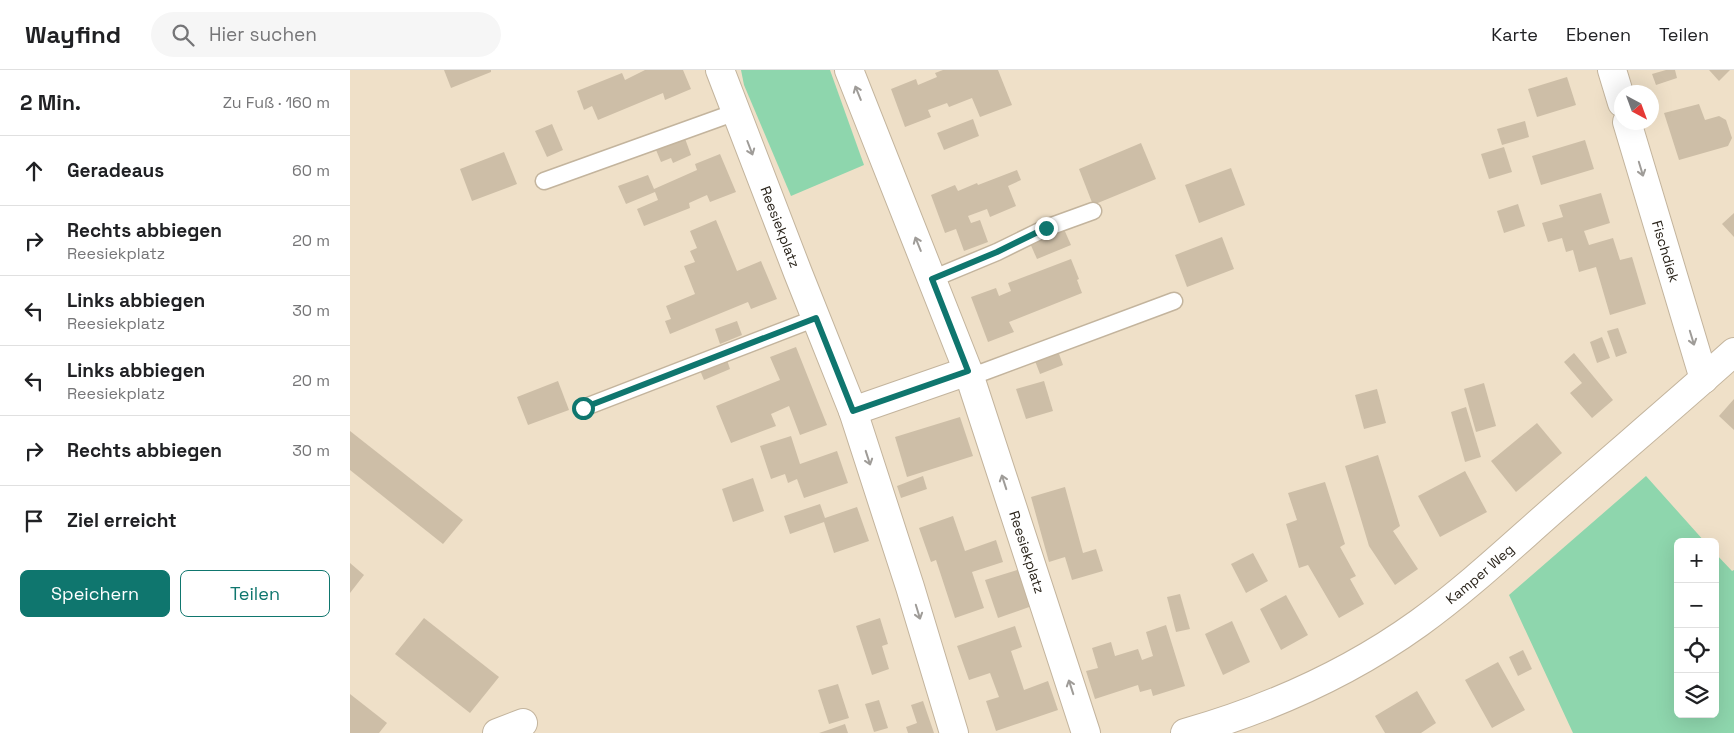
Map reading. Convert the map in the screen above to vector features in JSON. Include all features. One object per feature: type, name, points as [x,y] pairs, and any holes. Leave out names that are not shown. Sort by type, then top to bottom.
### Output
[{"type":"street","name":"Reesiekplatz","points":[[720,70],[853,411],[910,587],[954,733]]},
{"type":"street","name":"Reesiekplatz","points":[[849,70],[969,374],[1086,733]]},
{"type":"street","points":[[1612,70],[1617,85]]},
{"type":"street","name":"Fischdiek","points":[[1629,130],[1704,379]]},
{"type":"street","name":"Kamper Weg","points":[[1185,733],[1228,721],[1316,685],[1386,645],[1420,622],[1482,572],[1734,352]]},
{"type":"street","points":[[853,411],[969,374]]},
{"type":"street","points":[[497,733],[523,723]]},
{"type":"lane","points":[[544,181],[736,112]]},
{"type":"lane","points":[[932,279],[997,252],[1046,228],[1093,211]]},
{"type":"lane","points":[[969,374],[1174,302]]},
{"type":"lane","points":[[583,408],[816,318]]},
{"type":"green space","points":[[741,70],[830,70],[864,165],[791,196],[744,85]]},
{"type":"green space","points":[[1646,476],[1701,538],[1674,538],[1674,718],[1719,718],[1719,557],[1732,571],[1734,570],[1734,733],[1573,733],[1509,595]]},
{"type":"building","points":[[444,70],[491,70],[491,72],[451,88]]},
{"type":"building","points":[[645,70],[683,70],[691,89],[665,100],[663,93],[598,120],[592,106],[584,110],[577,91],[622,73],[625,80]]},
{"type":"building","points":[[943,70],[998,70],[1012,105],[980,117],[972,98],[949,107],[947,103],[928,110],[931,117],[905,127],[891,89],[916,79],[918,85],[937,77],[935,73]]},
{"type":"building","points":[[1666,70],[1675,70],[1677,78],[1656,85],[1652,74]]},
{"type":"building","points":[[1709,70],[1730,70],[1719,81]]},
{"type":"building","points":[[1567,77],[1576,105],[1537,117],[1528,89]]},
{"type":"building","points":[[1699,104],[1705,120],[1719,116],[1726,120],[1732,138],[1728,146],[1679,160],[1664,113]]},
{"type":"building","points":[[973,119],[979,136],[944,150],[937,133]]},
{"type":"building","points":[[1525,121],[1529,137],[1502,145],[1497,129]]},
{"type":"building","points":[[552,124],[563,150],[547,157],[535,131]]},
{"type":"building","points":[[683,133],[691,155],[673,163],[671,158],[661,162],[654,145]]},
{"type":"building","points":[[1585,140],[1594,169],[1541,185],[1532,156]]},
{"type":"building","points":[[1141,143],[1156,179],[1093,205],[1079,169]]},
{"type":"building","points":[[1504,147],[1512,172],[1489,179],[1481,154]]},
{"type":"building","points":[[504,152],[517,184],[472,201],[460,169]]},
{"type":"building","points":[[720,154],[736,192],[710,202],[707,195],[689,203],[690,208],[644,226],[637,209],[658,200],[655,192],[626,204],[618,186],[648,175],[654,189],[697,170],[695,164]]},
{"type":"building","points":[[1231,168],[1245,205],[1199,223],[1185,185]]},
{"type":"building","points":[[1017,170],[1021,180],[1008,186],[1016,206],[990,217],[987,209],[968,216],[971,223],[980,220],[988,242],[964,251],[956,229],[945,233],[931,195],[955,185],[958,191]]},
{"type":"building","points":[[1601,193],[1610,223],[1584,231],[1589,245],[1613,238],[1620,260],[1632,257],[1646,304],[1610,315],[1596,267],[1579,272],[1573,250],[1566,252],[1562,238],[1548,242],[1542,223],[1563,217],[1559,205]]},
{"type":"building","points":[[1518,204],[1525,226],[1504,233],[1497,211]]},
{"type":"building","points":[[1734,213],[1734,237],[1722,224]]},
{"type":"building","points":[[716,220],[737,271],[761,261],[777,299],[751,309],[748,302],[670,334],[665,321],[671,319],[666,306],[695,294],[684,266],[695,262],[690,251],[697,248],[690,231]]},
{"type":"building","points":[[1063,227],[1071,245],[1037,259],[1029,241]]},
{"type":"building","points":[[1222,237],[1234,269],[1187,287],[1175,255]]},
{"type":"building","points":[[1071,259],[1082,293],[1009,322],[1014,332],[988,342],[971,297],[996,288],[999,296],[1011,291],[1008,283]]},
{"type":"building","points":[[737,321],[742,335],[720,344],[715,329]]},
{"type":"building","points":[[1618,328],[1627,353],[1616,357],[1607,331]]},
{"type":"building","points":[[1602,337],[1610,358],[1597,363],[1590,342]]},
{"type":"building","points":[[796,347],[827,425],[800,435],[789,406],[771,414],[776,426],[731,443],[716,406],[780,380],[770,357]]},
{"type":"building","points":[[1058,351],[1063,365],[1040,374],[1035,361]]},
{"type":"building","points":[[1574,353],[1613,400],[1592,418],[1570,393],[1582,383],[1564,362]]},
{"type":"building","points":[[726,357],[730,369],[704,380],[699,368]]},
{"type":"building","points":[[558,381],[569,410],[528,425],[517,397]]},
{"type":"building","points":[[1044,381],[1053,411],[1026,419],[1016,389]]},
{"type":"building","points":[[1484,383],[1496,426],[1476,432],[1464,389]]},
{"type":"building","points":[[1377,389],[1386,423],[1364,429],[1355,395]]},
{"type":"building","points":[[1734,399],[1734,430],[1719,416]]},
{"type":"building","points":[[1466,407],[1481,457],[1465,462],[1451,412]]},
{"type":"building","points":[[960,417],[973,456],[907,477],[895,437]]},
{"type":"building","points":[[1537,423],[1562,453],[1516,492],[1491,461]]},
{"type":"building","points":[[350,431],[463,520],[443,544],[350,470]]},
{"type":"building","points":[[791,436],[800,464],[837,451],[848,483],[804,498],[797,479],[788,483],[785,474],[771,479],[760,446]]},
{"type":"building","points":[[1378,455],[1400,526],[1393,531],[1418,569],[1395,585],[1369,546],[1345,466]]},
{"type":"building","points":[[1465,471],[1487,512],[1440,537],[1418,496]]},
{"type":"building","points":[[923,476],[927,489],[901,498],[897,486]]},
{"type":"building","points":[[753,478],[764,511],[733,522],[722,489]]},
{"type":"building","points":[[1325,482],[1345,544],[1340,547],[1356,576],[1350,579],[1364,604],[1339,618],[1308,565],[1299,568],[1286,524],[1297,520],[1288,493]]},
{"type":"building","points":[[1065,487],[1083,553],[1096,549],[1103,571],[1072,580],[1065,557],[1049,562],[1031,497]]},
{"type":"building","points":[[820,504],[825,518],[857,507],[869,541],[834,553],[824,522],[790,534],[784,516]]},
{"type":"building","points":[[953,516],[965,551],[996,540],[1003,562],[972,572],[984,608],[955,618],[936,560],[931,562],[919,528]]},
{"type":"building","points":[[1253,553],[1268,581],[1246,593],[1231,564]]},
{"type":"building","points":[[350,563],[364,575],[350,593]]},
{"type":"building","points":[[1020,569],[1032,606],[998,618],[985,580]]},
{"type":"building","points":[[1180,594],[1190,629],[1176,632],[1167,597]]},
{"type":"building","points":[[1286,595],[1308,635],[1281,650],[1260,609]]},
{"type":"building","points":[[424,618],[499,677],[470,713],[395,654]]},
{"type":"building","points":[[880,618],[888,644],[882,646],[889,669],[872,675],[856,626]]},
{"type":"building","points":[[1232,621],[1250,662],[1223,675],[1205,634]]},
{"type":"building","points":[[1166,625],[1185,686],[1153,696],[1151,689],[1140,692],[1138,685],[1095,699],[1086,671],[1098,668],[1092,648],[1111,642],[1115,656],[1138,649],[1142,660],[1153,656],[1146,632]]},
{"type":"building","points":[[1015,626],[1022,647],[1011,651],[1024,690],[1048,681],[1058,710],[996,731],[986,701],[999,697],[990,673],[969,680],[957,646]]},
{"type":"building","points":[[1523,650],[1532,669],[1518,676],[1509,657]]},
{"type":"building","points":[[1498,662],[1525,710],[1492,728],[1465,680]]},
{"type":"building","points":[[838,684],[849,718],[829,724],[818,690]]},
{"type":"building","points":[[1417,691],[1436,723],[1421,733],[1385,733],[1375,716]]},
{"type":"building","points":[[350,694],[387,723],[379,733],[350,733]]},
{"type":"building","points":[[879,700],[888,728],[874,732],[865,704]]},
{"type":"building","points":[[923,701],[934,733],[908,733],[906,727],[917,723],[911,705]]},
{"type":"building","points":[[845,724],[848,733],[819,733],[831,729]]},
{"type":"route","points":[[583,408],[816,318],[853,411],[968,371],[932,279],[997,252],[1046,228]]}]
